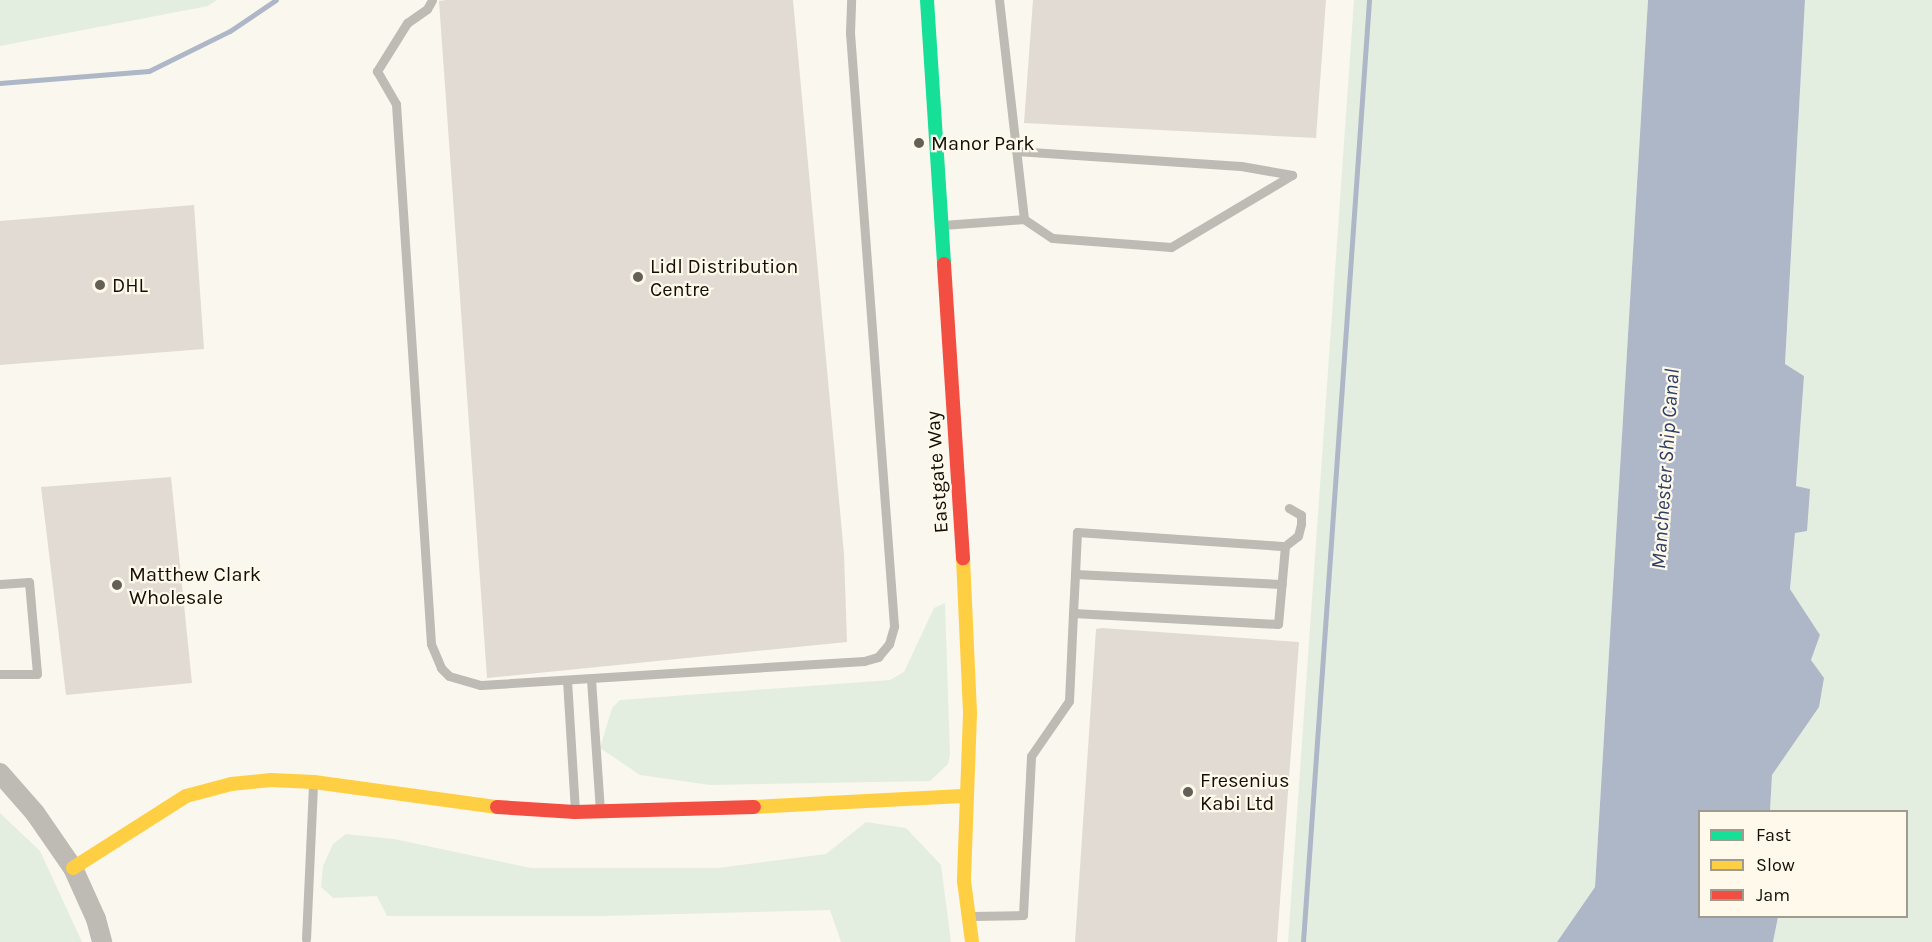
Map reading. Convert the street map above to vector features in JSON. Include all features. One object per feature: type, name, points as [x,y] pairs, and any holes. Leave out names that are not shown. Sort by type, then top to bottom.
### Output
[{"type":"street","name":"Eastgate Way","points":[[927,0],[968,638],[970,714],[964,881],[972,942]]},
{"type":"street","points":[[0,773],[35,813],[72,868],[96,919],[102,942]]},
{"type":"street","points":[[72,868],[146,818],[186,796],[231,784],[271,780],[314,782],[485,806],[575,812],[668,812],[967,796]]},
{"type":"lane","points":[[432,0],[427,9],[407,22],[378,71],[396,104],[431,644],[441,668],[470,684],[591,679],[864,661],[878,657],[889,644],[894,626],[851,45],[851,0]]},
{"type":"lane","points":[[999,0],[1024,219]]},
{"type":"lane","points":[[940,225],[1024,219],[1052,238],[1171,247],[1292,175],[1241,166],[1016,151]]},
{"type":"lane","points":[[969,916],[1023,915],[1031,756],[1069,701],[1077,532],[1285,546],[1298,536],[1301,524],[1301,515],[1289,507]]},
{"type":"lane","points":[[1073,613],[1278,624],[1285,546]]},
{"type":"lane","points":[[1075,574],[1282,584]]},
{"type":"lane","points":[[0,584],[29,582],[37,674],[0,674]]},
{"type":"lane","points":[[591,679],[600,812]]},
{"type":"lane","points":[[567,680],[575,812]]},
{"type":"lane","points":[[306,939],[314,782]]},
{"type":"shaded area","points":[[0,0],[217,0],[208,6],[0,46]]},
{"type":"shaded area","points":[[1354,0],[1648,0],[1595,887],[1557,942],[1288,942]]},
{"type":"shaded area","points":[[1805,0],[1932,0],[1932,942],[1773,942],[1778,918],[1908,918],[1908,810],[1770,810],[1772,775],[1819,707],[1811,660],[1820,635],[1790,589],[1795,532],[1810,489],[1796,486],[1804,376],[1785,365]]},
{"type":"shaded area","points":[[945,603],[950,755],[948,764],[930,781],[710,785],[640,775],[600,748],[612,708],[620,700],[890,680],[904,672],[934,608]]},
{"type":"shaded area","points":[[0,813],[40,851],[82,942],[0,942]]},
{"type":"shaded area","points":[[866,822],[906,828],[941,865],[951,942],[841,942],[830,910],[604,916],[387,916],[377,896],[333,898],[321,887],[323,866],[333,844],[346,834],[394,839],[531,868],[718,868],[826,854]]},
{"type":"water","name":"Manchester Ship Canal","points":[[1648,0],[1805,0],[1785,364],[1804,376],[1796,486],[1810,489],[1807,531],[1795,533],[1790,589],[1820,635],[1811,660],[1824,678],[1819,707],[1772,775],[1770,810],[1698,810],[1698,918],[1778,918],[1773,942],[1557,942],[1595,887]]},
{"type":"building","name":"Lidl Distribution Centre","points":[[793,0],[844,554],[847,642],[487,678],[439,1]]},
{"type":"building","points":[[1033,0],[1326,0],[1316,138],[1024,123]]},
{"type":"building","name":"DHL","points":[[194,205],[204,349],[0,365],[0,221]]},
{"type":"building","name":"Matthew Clark Wholesale","points":[[171,477],[192,683],[66,695],[41,487]]},
{"type":"building","name":"Fresenius Kabi Ltd","points":[[1096,629],[1299,642],[1277,942],[1075,942]]},
{"type":"waterway","points":[[0,83],[149,71],[230,31],[276,0]]},
{"type":"waterway","points":[[1303,942],[1369,0]]},
{"type":"traffic: fast","points":[[927,0],[944,264]]},
{"type":"traffic: slow","points":[[963,558],[970,714],[964,881],[972,942]]},
{"type":"traffic: slow","points":[[73,868],[186,796],[231,784],[271,780],[314,782],[497,807]]},
{"type":"traffic: slow","points":[[754,807],[967,796]]},
{"type":"traffic: jam","points":[[944,264],[963,558]]},
{"type":"traffic: jam","points":[[497,807],[575,812],[754,807]]},
{"type":"place","name":"Manor Park","points":[[919,143]]},
{"type":"place","name":"Lidl Distribution Centre","points":[[638,277]]},
{"type":"place","name":"DHL","points":[[100,285]]},
{"type":"place","name":"Matthew Clark Wholesale","points":[[117,585]]},
{"type":"place","name":"Fresenius Kabi Ltd","points":[[1188,792]]}]
